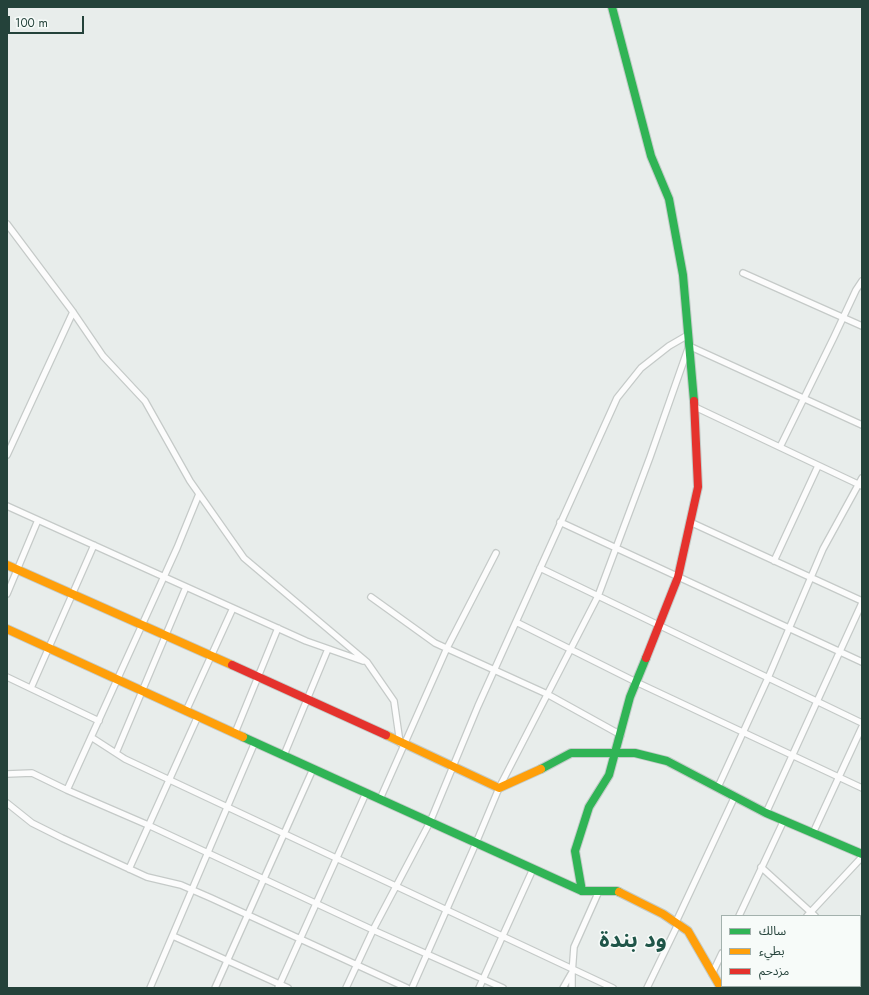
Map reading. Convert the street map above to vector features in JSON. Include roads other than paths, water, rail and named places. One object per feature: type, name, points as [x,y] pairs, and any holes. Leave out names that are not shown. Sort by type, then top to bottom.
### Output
[{"type":"street","points":[[582,891],[575,851],[589,807],[609,775],[630,697],[678,577],[698,487],[695,407],[683,276],[669,199],[652,156],[612,7]]},
{"type":"street","points":[[7,224],[73,312],[103,356],[145,401],[190,481],[244,558],[367,662],[394,701],[402,743]]},
{"type":"street","points":[[743,273],[862,326]]},
{"type":"street","points":[[780,447],[856,290],[862,281]]},
{"type":"street","points":[[7,455],[73,312]]},
{"type":"street","points":[[346,988],[373,930],[430,822],[494,671],[617,398],[641,368],[669,346],[688,335]]},
{"type":"street","points":[[690,346],[862,425]]},
{"type":"street","points":[[412,988],[499,788],[598,596],[690,346]]},
{"type":"street","points":[[695,407],[860,486]]},
{"type":"street","points":[[774,561],[818,466]]},
{"type":"street","points":[[718,788],[790,628],[823,549],[860,486],[862,478]]},
{"type":"street","points":[[67,790],[164,577],[199,494]]},
{"type":"street","points":[[7,506],[306,641],[367,662]]},
{"type":"street","points":[[7,594],[38,520]]},
{"type":"street","points":[[560,522],[862,662]]},
{"type":"street","points":[[690,522],[862,602],[766,813]]},
{"type":"street","points":[[31,688],[94,545]]},
{"type":"street","points":[[380,799],[402,743],[447,648],[496,553]]},
{"type":"street","points":[[7,564],[258,676],[499,788],[530,775],[571,753],[635,753],[666,761],[766,813],[862,856],[811,915],[762,867]]},
{"type":"street","points":[[540,568],[862,723]]},
{"type":"street","points":[[116,753],[186,587]]},
{"type":"street","points":[[371,597],[435,643],[494,671],[548,694],[621,735]]},
{"type":"street","points":[[186,711],[233,608]]},
{"type":"street","points":[[516,622],[636,682],[862,788]]},
{"type":"street","points":[[235,733],[278,628]]},
{"type":"street","points":[[7,629],[582,891],[617,891],[663,914],[688,931],[721,988]]},
{"type":"street","points":[[284,755],[328,649]]},
{"type":"street","points":[[7,677],[98,721]]},
{"type":"street","points":[[129,869],[198,716]]},
{"type":"street","points":[[813,833],[862,727]]},
{"type":"street","points":[[91,737],[125,759],[502,936],[572,971],[613,988]]},
{"type":"street","points":[[150,988],[255,742]]},
{"type":"street","points":[[215,988],[313,769]]},
{"type":"street","points":[[7,774],[32,773],[148,825],[373,930],[503,988]]},
{"type":"street","points":[[279,986],[366,793]]},
{"type":"street","points":[[647,988],[735,796]]},
{"type":"street","points":[[7,803],[32,823],[129,869],[147,877],[181,885],[193,890],[407,988]]},
{"type":"street","points":[[739,915],[784,820]]},
{"type":"street","points":[[479,988],[533,869]]},
{"type":"street","points":[[572,988],[574,947],[599,891]]},
{"type":"street","points":[[173,936],[227,960],[279,986],[288,988]]},
{"type":"street","points":[[712,974],[721,955]]},
{"type":"street","points":[[563,988],[572,971]]},
{"type":"district","name":"ود بندة","points":[[633,942]]}]
